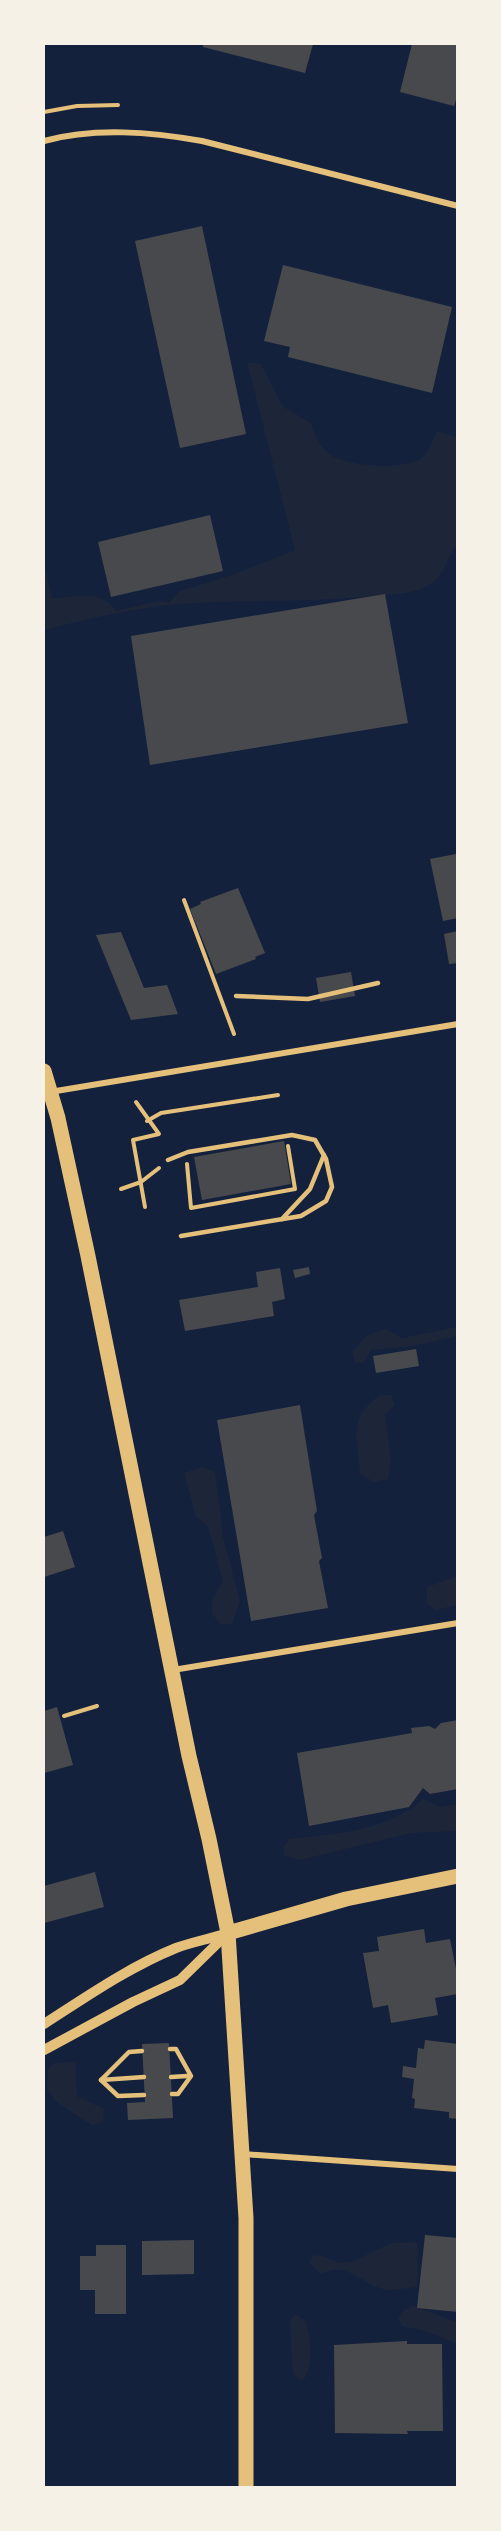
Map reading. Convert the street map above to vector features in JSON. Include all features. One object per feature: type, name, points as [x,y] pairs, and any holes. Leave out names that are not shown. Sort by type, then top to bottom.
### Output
[{"type":"main road","points":[[44,1071],[47,1092],[92,1274],[189,1756],[210,1839],[228,1933],[246,2218],[246,2487]]},
{"type":"main road","points":[[228,1933],[346,1899],[458,1876]]},
{"type":"street","points":[[44,141],[63,136],[98,133],[166,134],[202,141],[458,206]]},
{"type":"street","points":[[47,1092],[458,1024]]},
{"type":"street","points":[[173,1670],[458,1623]]},
{"type":"street","points":[[44,2024],[100,1988],[176,1948],[228,1933]]},
{"type":"street","points":[[44,2050],[133,2002],[180,1980],[228,1933]]},
{"type":"street","points":[[243,2154],[458,2169]]},
{"type":"lane","points":[[236,996],[308,999],[378,983]]},
{"type":"lane","points":[[168,1160],[188,1152],[292,1135],[315,1140],[324,1155],[332,1187],[326,1201],[301,1216],[181,1236]]},
{"type":"lane","points":[[282,1219],[310,1189],[324,1155]]},
{"type":"lane","points":[[170,2049],[176,2049],[191,2076],[177,2094],[171,2094]]},
{"type":"lane","points":[[101,2080],[129,2052],[142,2051]]},
{"type":"lane","points":[[171,2077],[187,2076]]},
{"type":"lane","points":[[101,2080],[144,2077]]},
{"type":"lane","points":[[101,2080],[118,2096],[144,2095]]},
{"type":"path","points":[[44,112],[77,106],[118,105]]},
{"type":"path","points":[[184,900],[234,1034]]},
{"type":"path","points":[[147,1121],[161,1113],[278,1095]]},
{"type":"path","points":[[136,1102],[147,1121],[159,1134],[133,1140],[146,1207]]},
{"type":"path","points":[[178,1165],[187,1164],[191,1208],[295,1190],[287,1143]]},
{"type":"path","points":[[121,1190],[141,1182],[156,1169],[163,1167]]},
{"type":"path","points":[[64,1716],[97,1706]]},
{"type":"shaded area","points":[[247,362],[261,364],[282,406],[311,423],[322,447],[334,457],[342,460],[380,466],[406,464],[424,456],[437,431],[457,437],[457,545],[438,577],[423,588],[403,593],[326,600],[178,604],[127,611],[44,630],[44,562],[52,599],[95,597],[103,599],[116,611],[160,601],[169,603],[180,591],[235,574],[295,550]]},
{"type":"shaded area","points":[[457,1327],[457,1336],[413,1346],[371,1350],[364,1362],[355,1363],[352,1352],[367,1335],[386,1329],[402,1338]]},
{"type":"shaded area","points":[[380,1395],[391,1395],[395,1405],[385,1414],[391,1462],[388,1479],[373,1482],[360,1473],[357,1430],[363,1412]]},
{"type":"shaded area","points":[[203,1467],[215,1472],[223,1537],[240,1601],[232,1624],[220,1624],[212,1613],[213,1598],[223,1581],[208,1526],[196,1517],[184,1473]]},
{"type":"shaded area","points":[[457,1576],[457,1605],[436,1610],[427,1604],[427,1587]]},
{"type":"shaded area","points":[[423,1799],[441,1807],[457,1804],[457,1831],[411,1833],[300,1860],[283,1855],[284,1847],[289,1839],[343,1833],[377,1824],[409,1810]]},
{"type":"shaded area","points":[[75,2062],[77,2096],[104,2109],[103,2122],[92,2125],[58,2103],[47,2090],[48,2069],[54,2063]]},
{"type":"shaded area","points":[[415,2242],[418,2245],[417,2287],[383,2289],[347,2271],[331,2270],[321,2274],[309,2262],[314,2255],[339,2263],[352,2262],[391,2243]]},
{"type":"shaded area","points":[[413,2306],[457,2322],[457,2344],[429,2332],[402,2326],[398,2318],[404,2310]]},
{"type":"shaded area","points":[[296,2315],[305,2320],[310,2343],[309,2367],[303,2380],[298,2379],[293,2373],[290,2323],[291,2318]]},
{"type":"building","points":[[203,44],[313,44],[305,73],[203,47]]},
{"type":"building","points":[[412,44],[458,44],[458,93],[454,106],[400,92]]},
{"type":"building","points":[[202,226],[246,434],[180,448],[135,241]]},
{"type":"building","points":[[283,265],[452,307],[432,393],[288,357],[290,347],[264,341]]},
{"type":"building","points":[[210,515],[223,571],[111,597],[98,542]]},
{"type":"building","points":[[385,594],[408,723],[150,765],[131,636]]},
{"type":"building","points":[[456,854],[458,918],[443,921],[430,859]]},
{"type":"building","points":[[238,888],[265,953],[255,957],[256,959],[216,974],[190,909],[201,904],[200,902]]},
{"type":"building","points":[[458,931],[458,963],[449,964],[444,934]]},
{"type":"building","points":[[121,932],[144,988],[167,985],[178,1014],[131,1020],[96,935]]},
{"type":"building","points":[[351,972],[355,996],[320,1002],[316,978]]},
{"type":"building","points":[[284,1141],[291,1184],[202,1200],[194,1157]]},
{"type":"building","points":[[309,1267],[310,1274],[295,1278],[293,1270]]},
{"type":"building","points":[[280,1268],[285,1299],[272,1302],[274,1316],[185,1331],[179,1300],[258,1287],[256,1272]]},
{"type":"building","points":[[416,1349],[419,1366],[376,1373],[373,1356]]},
{"type":"building","points":[[300,1405],[317,1511],[314,1515],[322,1558],[319,1561],[328,1608],[251,1621],[217,1420]]},
{"type":"building","points":[[63,1531],[75,1567],[44,1577],[44,1537]]},
{"type":"building","points":[[57,1707],[73,1765],[44,1773],[44,1711]]},
{"type":"building","points":[[458,1720],[458,1789],[430,1794],[423,1788],[409,1807],[309,1826],[297,1753],[412,1733],[411,1728],[429,1726],[435,1729],[441,1723]]},
{"type":"building","points":[[95,1872],[104,1907],[44,1923],[44,1886]]},
{"type":"building","points":[[424,1929],[426,1943],[450,1939],[458,1979],[458,1994],[435,1998],[438,2015],[391,2023],[388,2005],[373,2008],[363,1953],[379,1951],[377,1937]]},
{"type":"building","points":[[425,2040],[458,2044],[458,2119],[449,2118],[449,2112],[414,2108],[415,2099],[412,2098],[414,2079],[402,2077],[403,2066],[416,2068],[418,2048],[424,2049]]},
{"type":"building","points":[[169,2043],[173,2118],[128,2120],[127,2103],[145,2102],[142,2044]]},
{"type":"building","points":[[425,2235],[458,2238],[458,2312],[417,2308]]},
{"type":"building","points":[[194,2240],[194,2274],[142,2275],[142,2241]]},
{"type":"building","points":[[96,2245],[126,2245],[126,2314],[95,2314],[95,2290],[80,2290],[80,2256],[96,2256]]},
{"type":"building","points":[[407,2341],[407,2344],[442,2344],[443,2431],[407,2431],[408,2434],[335,2433],[334,2345]]}]
